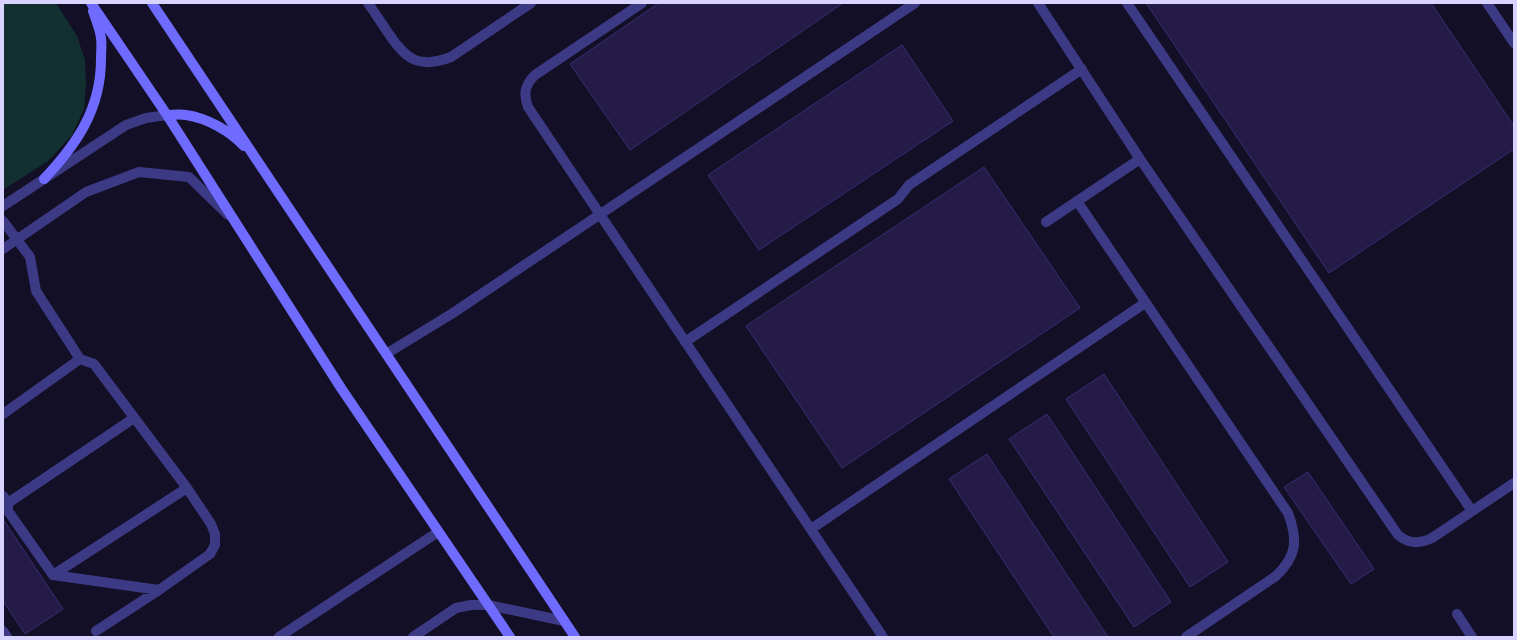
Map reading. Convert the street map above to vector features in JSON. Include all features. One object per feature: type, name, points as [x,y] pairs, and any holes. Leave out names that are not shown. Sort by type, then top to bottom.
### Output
[{"type":"street","points":[[91,3],[167,115],[341,388],[510,637]]},
{"type":"street","points":[[44,179],[63,158],[77,139],[89,118],[97,95],[101,80],[101,38],[91,3]]},
{"type":"street","points":[[152,3],[575,637]]},
{"type":"street","points":[[167,115],[186,115],[204,120],[220,127],[237,139],[266,172]]},
{"type":"lane","points":[[368,3],[405,55],[416,61],[428,63],[439,62],[451,57],[532,3]]},
{"type":"lane","points":[[642,3],[535,75],[528,81],[524,90],[525,99],[528,106],[600,215],[883,637]]},
{"type":"lane","points":[[386,354],[434,325],[916,3]]},
{"type":"lane","points":[[1038,3],[1140,158],[1398,535],[1404,540],[1422,543],[1432,538],[1514,483]]},
{"type":"lane","points":[[1127,3],[1472,511]]},
{"type":"lane","points":[[1487,3],[1514,43]]},
{"type":"lane","points":[[685,342],[898,199],[909,185],[1082,69]]},
{"type":"lane","points":[[3,206],[126,125],[146,118],[167,115]]},
{"type":"lane","points":[[1046,222],[1140,158]]},
{"type":"lane","points":[[3,249],[86,192],[139,172],[189,177],[230,216]]},
{"type":"lane","points":[[1077,201],[1288,514],[1293,527],[1295,542],[1293,555],[1286,567],[1276,576],[1186,637]]},
{"type":"lane","points":[[3,222],[30,258],[36,291],[80,359],[94,364],[187,488],[211,524],[215,534],[215,545],[210,554],[159,590],[96,631]]},
{"type":"lane","points":[[811,529],[1146,302]]},
{"type":"lane","points":[[3,414],[80,359]]},
{"type":"lane","points":[[134,418],[6,499],[8,511],[53,575],[159,590]]},
{"type":"lane","points":[[53,575],[187,488]]},
{"type":"lane","points":[[279,637],[438,532]]},
{"type":"lane","points":[[413,637],[456,608],[471,605],[488,605],[564,621]]},
{"type":"lane","points":[[1457,614],[1472,637]]},
{"type":"lane","points":[[3,631],[7,637]]},
{"type":"green space","points":[[3,3],[56,3],[77,36],[85,60],[86,86],[84,109],[72,135],[48,161],[3,190]]},
{"type":"building","points":[[659,3],[843,3],[630,150],[570,64]]},
{"type":"building","points":[[1146,3],[1431,3],[1514,126],[1514,149],[1329,273]]},
{"type":"building","points":[[902,45],[953,121],[759,250],[708,175]]},
{"type":"building","points":[[984,167],[1080,308],[842,468],[746,326]]},
{"type":"building","points":[[1104,374],[1228,562],[1190,587],[1066,399]]},
{"type":"building","points":[[1047,414],[1171,602],[1134,627],[1009,439]]},
{"type":"building","points":[[987,454],[1108,637],[1054,637],[949,479]]},
{"type":"building","points":[[1308,472],[1374,569],[1351,584],[1284,487]]},
{"type":"building","points":[[3,519],[63,609],[25,634],[3,601]]}]
